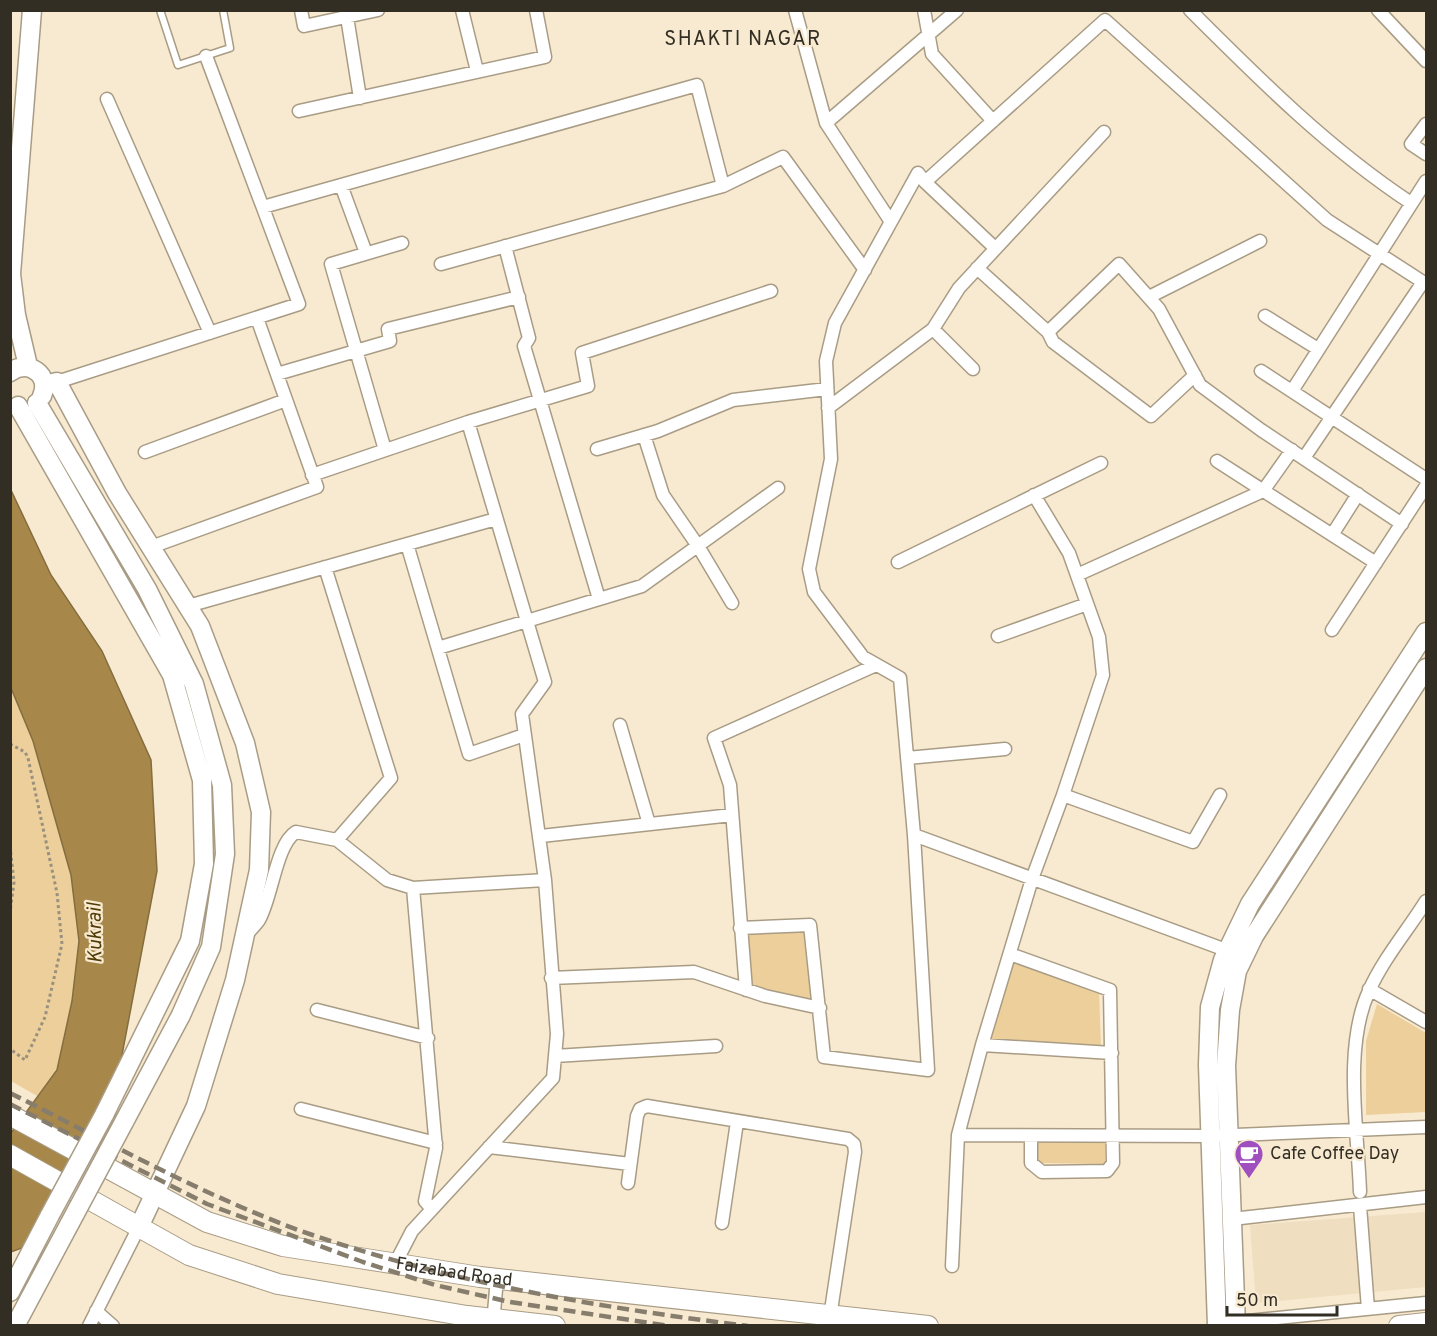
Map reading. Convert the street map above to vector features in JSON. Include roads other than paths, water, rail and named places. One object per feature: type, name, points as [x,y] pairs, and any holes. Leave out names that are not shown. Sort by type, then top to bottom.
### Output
[{"type":"main road","name":"Faizabad Road","points":[[10,1115],[207,1222],[283,1246],[497,1278],[830,1317],[928,1326]]},
{"type":"main road","points":[[10,1155],[189,1255],[278,1284],[494,1322],[555,1326]]},
{"type":"main road","points":[[1399,1326],[1426,1323]]},
{"type":"street","points":[[32,10],[11,274],[19,369],[39,373],[51,384],[200,626],[245,743],[261,812],[260,870],[235,980],[196,1106],[89,1326]]},
{"type":"street","points":[[301,10],[304,26],[378,10]]},
{"type":"street","points":[[462,10],[477,71]]},
{"type":"street","points":[[299,111],[545,57],[536,10]]},
{"type":"street","points":[[795,10],[826,123],[891,222]]},
{"type":"street","points":[[924,10],[932,54],[993,121]]},
{"type":"street","points":[[826,123],[957,10]]},
{"type":"street","points":[[1190,10],[1284,104],[1366,173],[1411,203]]},
{"type":"street","points":[[1378,10],[1426,61]]},
{"type":"street","points":[[347,17],[360,98]]},
{"type":"street","points":[[925,182],[1105,20],[1327,220],[1425,283],[1304,459]]},
{"type":"street","points":[[14,404],[24,408],[37,404],[51,384],[299,304],[206,56]]},
{"type":"street","points":[[263,207],[697,85],[723,186]]},
{"type":"street","points":[[107,99],[210,333]]},
{"type":"street","points":[[1426,124],[1411,144],[1426,154]]},
{"type":"street","points":[[828,408],[933,329],[958,288],[1104,132]]},
{"type":"street","points":[[441,264],[723,186],[783,157],[865,270]]},
{"type":"street","points":[[740,928],[810,925],[824,1057],[928,1070],[914,835],[900,678],[863,657],[814,592],[809,569],[831,459],[826,361],[835,323],[918,173],[995,248]]},
{"type":"street","points":[[1292,391],[1426,181]]},
{"type":"street","points":[[341,185],[366,253]]},
{"type":"street","points":[[1149,297],[1260,241]]},
{"type":"street","points":[[386,450],[331,264],[402,243]]},
{"type":"street","points":[[505,246],[529,338],[524,346],[538,401],[599,599]]},
{"type":"street","points":[[1048,332],[1119,264],[1160,309],[1200,385],[1304,459],[1402,524]]},
{"type":"street","points":[[977,268],[1048,332],[1053,342],[1151,416],[1195,375]]},
{"type":"street","points":[[312,475],[468,422],[588,386],[582,353],[771,291]]},
{"type":"street","points":[[277,374],[390,341],[388,329],[519,297]]},
{"type":"street","points":[[1265,316],[1318,349]]},
{"type":"street","points":[[151,547],[317,487],[257,318]]},
{"type":"street","points":[[933,329],[973,369]]},
{"type":"street","points":[[1261,371],[1426,478]]},
{"type":"street","points":[[597,449],[644,435],[733,400],[827,389]]},
{"type":"street","points":[[145,452],[286,400]]},
{"type":"street","points":[[10,1292],[128,1072],[190,941],[204,864],[202,780],[172,675],[14,404]]},
{"type":"street","points":[[15,1326],[181,1015],[210,947],[225,854],[222,785],[194,684],[147,590],[37,404]]},
{"type":"street","points":[[396,1262],[412,1230],[553,1078],[557,1034],[541,836],[522,714],[544,682],[468,422]]},
{"type":"street","points":[[644,435],[663,495],[698,546],[732,603]]},
{"type":"street","points":[[1077,575],[1263,491],[1292,450]]},
{"type":"street","points":[[1217,461],[1376,563]]},
{"type":"street","points":[[898,562],[1101,463]]},
{"type":"street","points":[[1332,630],[1426,486]]},
{"type":"street","points":[[438,648],[642,586],[778,488]]},
{"type":"street","points":[[1332,535],[1358,494]]},
{"type":"street","points":[[952,1266],[958,1135],[982,1045],[1032,879],[1064,795],[1103,675],[1099,637],[1069,553],[1034,495]]},
{"type":"street","points":[[188,606],[496,519]]},
{"type":"street","points":[[407,544],[469,754],[524,735]]},
{"type":"street","points":[[325,567],[391,778],[337,840]]},
{"type":"street","points":[[998,636],[1087,604]]},
{"type":"street","points":[[1236,1324],[1232,1219],[1220,1136],[1210,1006],[1235,954],[1250,904],[1426,634]]},
{"type":"street","points":[[746,990],[730,785],[714,738],[876,665]]},
{"type":"street","points":[[1235,954],[1254,936],[1426,668]]},
{"type":"street","points":[[620,725],[649,824]]},
{"type":"street","points":[[907,758],[1005,749]]},
{"type":"street","points":[[1064,795],[1193,842],[1220,795]]},
{"type":"street","points":[[541,836],[732,815]]},
{"type":"street","points":[[244,936],[259,921],[288,837],[296,832],[337,840],[387,880],[413,888],[545,880]]},
{"type":"street","points":[[914,835],[1235,954]]},
{"type":"street","points":[[413,888],[436,1143],[425,1201],[432,1209]]},
{"type":"street","points":[[1360,1192],[1355,1065],[1359,1019],[1369,989],[1426,901]]},
{"type":"street","points":[[1010,954],[1110,990],[1113,1163],[1107,1171],[1042,1172],[1031,1163],[1031,1137]]},
{"type":"street","points":[[551,978],[694,972],[746,990],[820,1008]]},
{"type":"street","points":[[1369,989],[1426,1022]]},
{"type":"street","points":[[317,1010],[428,1038]]},
{"type":"street","points":[[982,1045],[1112,1053]]},
{"type":"street","points":[[555,1056],[716,1046]]},
{"type":"street","points":[[628,1183],[637,1116],[640,1109],[647,1106],[848,1139],[854,1144],[855,1152],[830,1317]]},
{"type":"street","points":[[301,1109],[436,1143]]},
{"type":"street","points":[[722,1223],[737,1122]]},
{"type":"street","points":[[958,1135],[1220,1136],[1426,1127]]},
{"type":"street","points":[[1220,1136],[1217,1325],[1426,1303]]},
{"type":"street","points":[[489,1147],[630,1164]]},
{"type":"street","points":[[1232,1219],[1426,1197]]},
{"type":"street","points":[[1360,1206],[1368,1309]]},
{"type":"street","points":[[494,1322],[497,1278]]},
{"type":"street","points":[[96,1311],[113,1326]]},
{"type":"lane","points":[[160,10],[178,65],[230,48],[223,10]]},
{"type":"water","name":"Kukrail","points":[[10,488],[51,575],[102,651],[151,760],[157,871],[118,1076],[22,1248],[11,1252],[11,1133],[57,1070],[72,1001],[79,941],[71,875],[33,741],[11,688]]},
{"type":"railway","points":[[10,1093],[226,1201],[301,1231],[356,1249],[411,1265],[522,1290],[634,1310],[748,1326]]},
{"type":"railway","points":[[10,1104],[207,1204],[363,1262],[435,1285],[510,1302],[670,1326]]},
{"type":"place","name":"Cafe Coffee Day","points":[[1249,1180]]},
{"type":"district","name":"SHAKTI NAGAR","points":[[743,40]]}]
